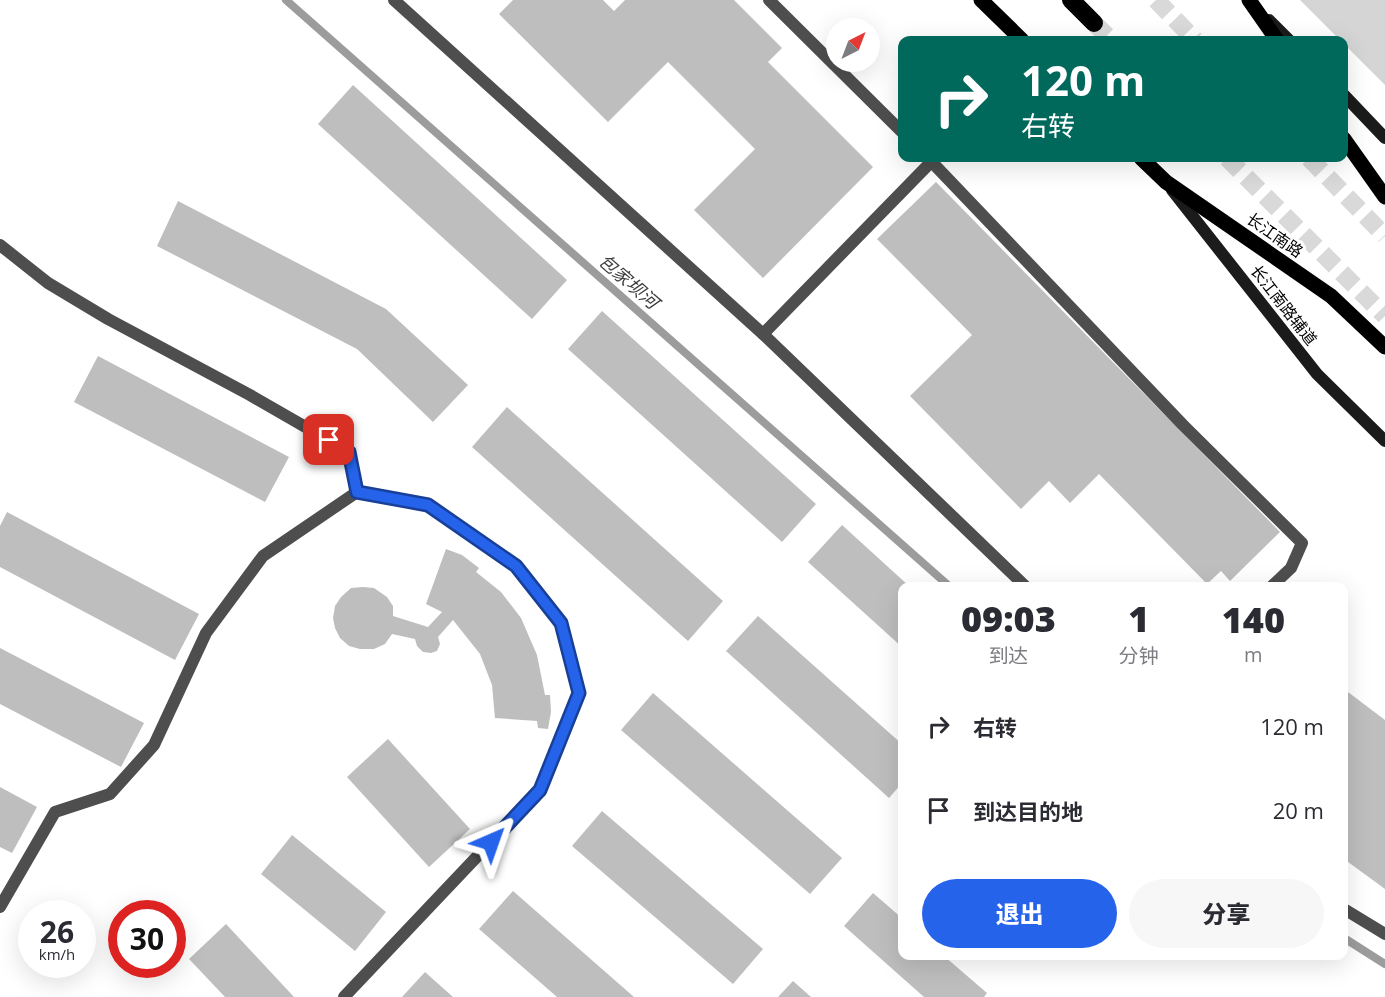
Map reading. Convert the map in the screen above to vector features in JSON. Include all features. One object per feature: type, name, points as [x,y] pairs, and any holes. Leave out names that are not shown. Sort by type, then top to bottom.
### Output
[{"type":"highway","points":[[1071,0],[1094,23]]},
{"type":"main road","points":[[981,0],[1018,36]]},
{"type":"main road","points":[[1250,1],[1274,36]]},
{"type":"main road","points":[[1348,145],[1385,197]]},
{"type":"main road","name":"长江南路","points":[[1145,162],[1166,182],[1331,296],[1385,347]]},
{"type":"street","points":[[394,0],[763,334],[1021,582]]},
{"type":"street","points":[[769,0],[898,128]]},
{"type":"street","points":[[1250,1],[1285,36]]},
{"type":"street","points":[[1348,99],[1385,138]]},
{"type":"street","points":[[763,334],[927,162]]},
{"type":"street","points":[[933,162],[1183,425],[1302,543],[1291,568],[1276,582]]},
{"type":"street","name":"长江南路辅道","points":[[1166,182],[1317,374],[1385,441]]},
{"type":"street","points":[[0,245],[48,283],[108,319],[250,395],[349,452],[357,492]]},
{"type":"street","points":[[0,907],[55,812],[110,795],[154,744],[206,633],[263,556],[357,492],[428,505],[516,566],[561,623],[579,693],[540,790],[344,997]]},
{"type":"street","points":[[1348,911],[1385,934]]},
{"type":"shaded area","points":[[1300,0],[1385,0],[1385,85],[1348,48],[1348,36],[1336,36]]},
{"type":"building","points":[[513,0],[603,0],[614,11],[625,0],[734,0],[782,48],[768,62],[873,167],[763,278],[694,210],[755,149],[668,62],[608,122],[499,14]]},
{"type":"building","points":[[353,85],[567,280],[532,319],[318,124]]},
{"type":"building","points":[[936,182],[1280,532],[1230,581],[1221,571],[1209,582],[1205,582],[1099,474],[1070,503],[1049,481],[1021,509],[910,396],[972,335],[877,239]]},
{"type":"building","points":[[178,201],[386,309],[468,385],[433,422],[357,349],[157,246]]},
{"type":"building","points":[[602,311],[816,504],[782,542],[568,349]]},
{"type":"building","points":[[98,356],[289,457],[265,502],[74,402]]},
{"type":"building","points":[[507,407],[723,601],[688,641],[472,447]]},
{"type":"building","points":[[7,512],[199,614],[175,660],[0,567],[0,526]]},
{"type":"building","points":[[842,525],[905,582],[898,582],[898,643],[808,562]]},
{"type":"building","points":[[446,549],[462,555],[479,568],[476,572],[501,592],[521,618],[537,655],[545,695],[550,695],[551,712],[548,729],[538,728],[537,721],[495,718],[492,685],[480,654],[453,620],[438,637],[440,644],[437,651],[431,653],[423,652],[417,646],[415,639],[392,634],[385,644],[374,649],[349,646],[340,638],[333,618],[335,606],[351,588],[374,588],[387,597],[393,606],[393,616],[428,627],[442,612],[426,604]]},
{"type":"building","points":[[758,616],[898,741],[898,788],[889,798],[726,651]]},
{"type":"building","points":[[0,648],[144,723],[121,767],[0,704]]},
{"type":"building","points":[[1348,692],[1385,720],[1385,889],[1348,862]]},
{"type":"building","points":[[653,693],[842,858],[810,894],[621,730]]},
{"type":"building","points":[[388,739],[470,829],[429,867],[347,777]]},
{"type":"building","points":[[0,787],[37,807],[12,853],[0,847]]},
{"type":"building","points":[[602,811],[763,949],[733,984],[572,846]]},
{"type":"building","points":[[292,835],[386,912],[355,951],[261,874]]},
{"type":"building","points":[[513,891],[634,997],[557,997],[479,929]]},
{"type":"building","points":[[873,893],[898,915],[898,960],[949,960],[987,993],[984,997],[924,997],[844,926]]},
{"type":"building","points":[[226,924],[294,997],[225,997],[189,959]]},
{"type":"building","points":[[425,972],[453,997],[402,997]]},
{"type":"building","points":[[793,981],[811,997],[778,997]]},
{"type":"waterway","name":"包家坝河","points":[[286,0],[944,582]]},
{"type":"waterway","name":"包家坝河","points":[[1348,941],[1385,964]]},
{"type":"tunnel","points":[[1156,0],[1191,36]]},
{"type":"tunnel","points":[[1094,23],[1107,36]]},
{"type":"tunnel","points":[[1231,162],[1385,316]]},
{"type":"tunnel","points":[[1313,162],[1385,236]]},
{"type":"route","points":[[329,440],[349,452],[357,492],[428,505],[516,566],[561,623],[579,693],[540,790],[491,842]]}]
